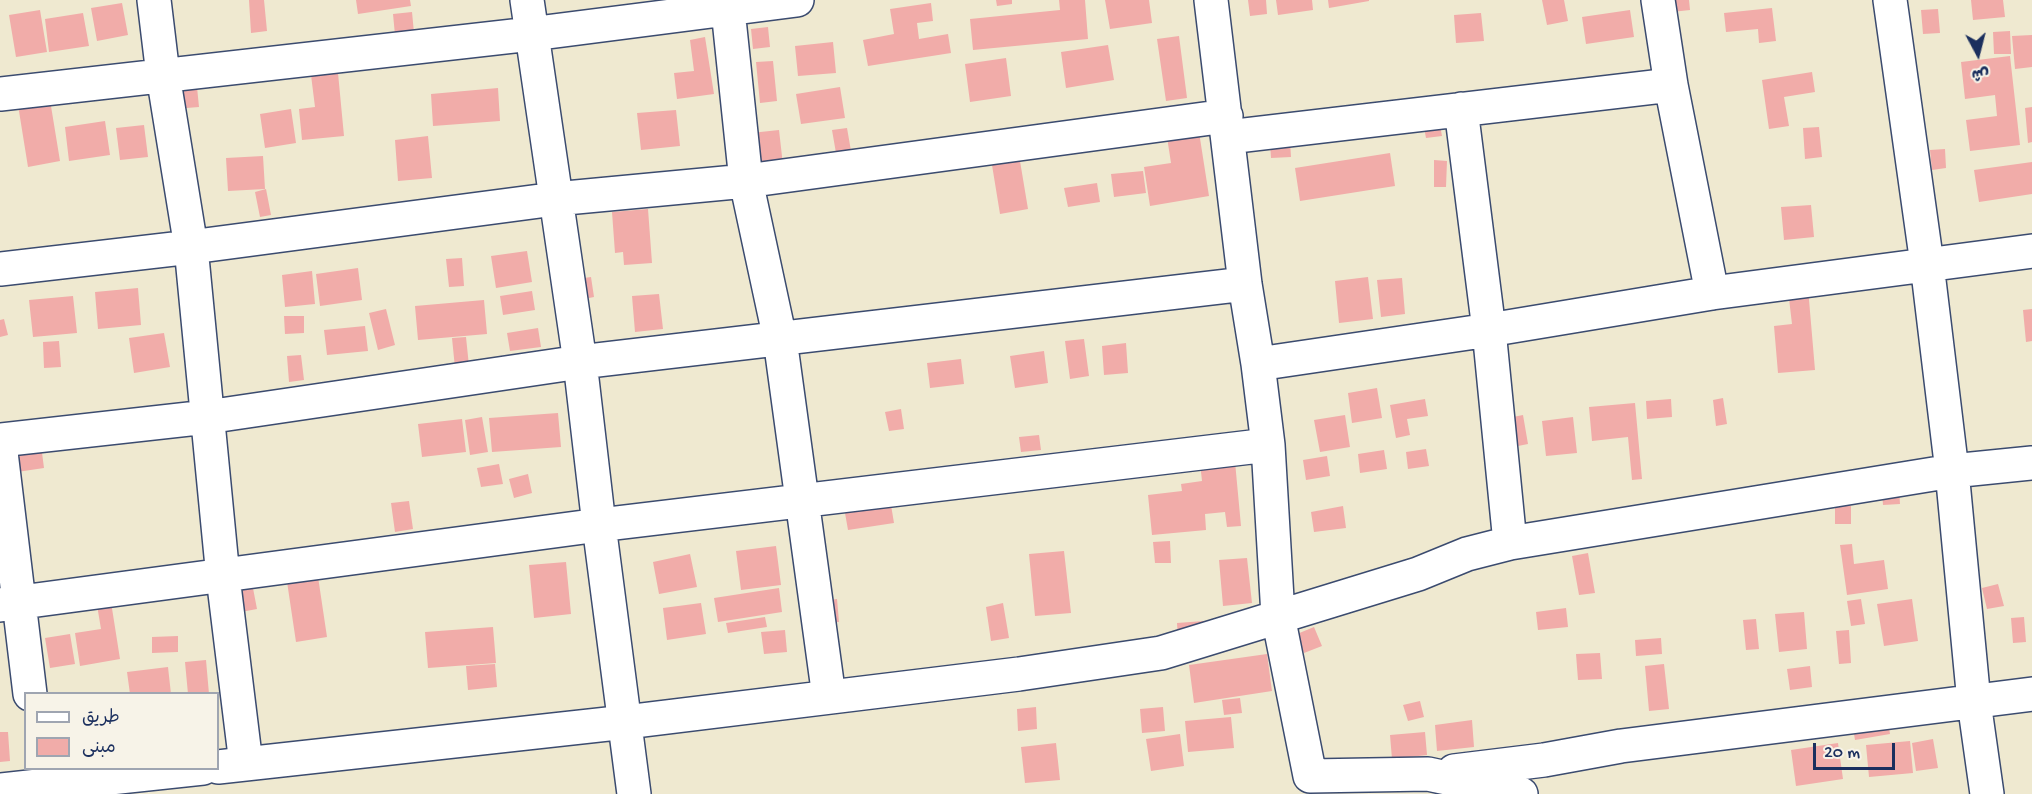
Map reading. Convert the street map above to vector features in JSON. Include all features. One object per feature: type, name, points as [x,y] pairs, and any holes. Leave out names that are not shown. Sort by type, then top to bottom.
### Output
[{"type":"street","points":[[154,0],[163,75],[191,247],[223,577],[232,765],[626,722],[1020,674],[1161,652],[1418,574],[1467,554],[1510,543],[1952,471],[2032,463]]},
{"type":"street","points":[[527,0],[580,362],[634,794]]},
{"type":"street","points":[[0,94],[531,34],[728,4],[796,0]]},
{"type":"street","points":[[1211,0],[1245,284],[1268,445],[1278,616],[1311,785],[1544,760],[1621,746],[2032,694]]},
{"type":"street","points":[[1658,0],[1671,85],[1712,292]]},
{"type":"street","points":[[1890,0],[1927,264],[1952,471],[1974,702],[1987,794]]},
{"type":"street","points":[[728,4],[746,181],[780,339],[829,697]]},
{"type":"street","points":[[0,269],[191,247],[555,199],[746,181],[1227,127],[1461,109],[1671,85]]},
{"type":"street","points":[[1461,109],[1489,330],[1510,543]]},
{"type":"street","points":[[1258,364],[1489,330],[1712,292],[2032,251]]},
{"type":"street","points":[[30,692],[9,604],[0,442],[207,417],[580,362],[1245,284]]},
{"type":"street","points":[[9,604],[599,525],[1268,445]]},
{"type":"street","points":[[0,790],[41,777],[167,770]]},
{"type":"street","points":[[1428,774],[1521,794]]},
{"type":"building","points":[[249,0],[264,0],[267,31],[251,33]]},
{"type":"building","points":[[356,0],[410,0],[411,6],[358,14]]},
{"type":"building","points":[[996,0],[1012,0],[1012,4],[997,6]]},
{"type":"building","points":[[1059,0],[1085,0],[1088,39],[973,50],[970,19],[1060,10]]},
{"type":"building","points":[[1105,0],[1149,0],[1152,23],[1110,29]]},
{"type":"building","points":[[1248,0],[1266,0],[1267,14],[1250,16]]},
{"type":"building","points":[[1276,0],[1312,0],[1313,10],[1278,15]]},
{"type":"building","points":[[1328,0],[1369,0],[1369,1],[1329,8]]},
{"type":"building","points":[[1542,0],[1564,0],[1568,21],[1547,25]]},
{"type":"building","points":[[1670,0],[1689,0],[1690,10],[1672,12]]},
{"type":"building","points":[[1971,0],[2003,0],[2005,17],[1973,20]]},
{"type":"building","points":[[122,3],[128,35],[97,41],[91,8]]},
{"type":"building","points":[[931,3],[933,21],[917,23],[919,39],[948,34],[951,53],[868,66],[863,40],[894,34],[890,9]]},
{"type":"building","points":[[1772,8],[1776,41],[1759,43],[1758,29],[1726,32],[1724,13]]},
{"type":"building","points":[[1938,9],[1940,33],[1923,34],[1921,10]]},
{"type":"building","points":[[40,10],[47,52],[16,57],[9,15]]},
{"type":"building","points":[[1630,10],[1634,37],[1586,44],[1582,17]]},
{"type":"building","points":[[412,12],[414,33],[395,35],[393,14]]},
{"type":"building","points":[[83,13],[89,46],[49,52],[45,19]]},
{"type":"building","points":[[1481,13],[1484,41],[1456,43],[1454,15]]},
{"type":"building","points":[[768,27],[770,47],[753,49],[751,29]]},
{"type":"building","points":[[2010,31],[2011,54],[1994,54],[1993,32]]},
{"type":"building","points":[[2032,35],[2032,67],[2015,69],[2012,36]]},
{"type":"building","points":[[1179,36],[1187,98],[1166,101],[1157,39]]},
{"type":"building","points":[[705,37],[714,94],[677,99],[674,73],[694,71],[690,40]]},
{"type":"building","points":[[833,42],[836,73],[798,76],[795,46]]},
{"type":"building","points":[[1108,45],[1114,80],[1066,88],[1061,52]]},
{"type":"building","points":[[2010,56],[2020,145],[1970,151],[1966,120],[1997,116],[1995,95],[1965,99],[1961,62]]},
{"type":"building","points":[[1006,58],[1011,96],[970,102],[965,64]]},
{"type":"building","points":[[773,61],[777,101],[760,103],[756,62]]},
{"type":"building","points":[[1812,72],[1815,92],[1784,97],[1789,126],[1769,129],[1762,80]]},
{"type":"building","points":[[338,73],[344,136],[302,140],[299,109],[315,107],[311,75]]},
{"type":"building","points":[[197,87],[199,107],[174,109],[172,88]]},
{"type":"building","points":[[840,87],[845,118],[801,124],[796,94]]},
{"type":"building","points":[[498,88],[500,121],[433,126],[431,94]]},
{"type":"building","points":[[50,100],[60,161],[28,167],[18,105]]},
{"type":"building","points":[[2032,107],[2032,142],[2028,143],[2025,108]]},
{"type":"building","points":[[291,109],[296,143],[265,148],[260,114]]},
{"type":"building","points":[[676,110],[680,146],[641,150],[637,113]]},
{"type":"building","points":[[1439,120],[1442,136],[1426,138],[1423,122]]},
{"type":"building","points":[[105,121],[110,155],[69,161],[65,127]]},
{"type":"building","points":[[144,125],[148,157],[120,160],[116,128]]},
{"type":"building","points":[[1819,127],[1822,157],[1805,159],[1803,128]]},
{"type":"building","points":[[847,128],[851,151],[836,153],[832,130]]},
{"type":"building","points":[[779,130],[783,165],[754,167],[751,133]]},
{"type":"building","points":[[1199,132],[1209,196],[1150,206],[1144,167],[1171,163],[1167,137]]},
{"type":"building","points":[[428,136],[432,178],[398,181],[395,140]]},
{"type":"building","points":[[1290,141],[1291,157],[1271,158],[1270,143]]},
{"type":"building","points":[[1945,149],[1946,168],[1932,170],[1930,150]]},
{"type":"building","points":[[1390,153],[1395,186],[1300,201],[1295,168]]},
{"type":"building","points":[[263,156],[265,189],[228,191],[226,158]]},
{"type":"building","points":[[1434,160],[1447,161],[1446,187],[1434,187]]},
{"type":"building","points":[[1020,161],[1028,209],[1000,214],[992,165]]},
{"type":"building","points":[[2032,162],[2032,194],[1979,202],[1974,170]]},
{"type":"building","points":[[1143,171],[1146,193],[1114,197],[1111,174]]},
{"type":"building","points":[[1097,183],[1100,202],[1068,207],[1064,188]]},
{"type":"building","points":[[266,189],[271,215],[260,217],[255,192]]},
{"type":"building","points":[[1811,205],[1814,237],[1784,240],[1781,207]]},
{"type":"building","points":[[648,209],[652,263],[624,265],[623,252],[615,253],[612,212]]},
{"type":"building","points":[[527,251],[532,282],[496,288],[491,256]]},
{"type":"building","points":[[462,258],[464,286],[449,287],[446,259]]},
{"type":"building","points":[[358,268],[362,300],[320,306],[316,274]]},
{"type":"building","points":[[312,271],[315,304],[285,307],[282,275]]},
{"type":"building","points":[[591,277],[594,297],[574,301],[570,280]]},
{"type":"building","points":[[1368,277],[1373,319],[1339,323],[1335,281]]},
{"type":"building","points":[[1402,278],[1405,314],[1381,317],[1377,280]]},
{"type":"building","points":[[138,288],[141,325],[98,329],[95,292]]},
{"type":"building","points":[[1808,288],[1815,370],[1778,373],[1774,326],[1792,324],[1788,290]]},
{"type":"building","points":[[532,291],[535,310],[503,315],[500,296]]},
{"type":"building","points":[[659,294],[663,329],[635,332],[632,296]]},
{"type":"building","points":[[73,296],[77,333],[33,337],[29,300]]},
{"type":"building","points":[[484,300],[487,334],[418,340],[415,306]]},
{"type":"building","points":[[386,309],[395,345],[378,350],[369,313]]},
{"type":"building","points":[[2032,309],[2032,341],[2026,342],[2023,310]]},
{"type":"building","points":[[284,316],[304,316],[304,333],[285,334]]},
{"type":"building","points":[[4,319],[8,335],[0,337],[0,320]]},
{"type":"building","points":[[365,326],[368,351],[327,355],[324,330]]},
{"type":"building","points":[[538,328],[541,347],[510,351],[507,333]]},
{"type":"building","points":[[164,333],[170,367],[134,373],[129,338]]},
{"type":"building","points":[[466,337],[469,366],[455,368],[452,338]]},
{"type":"building","points":[[1084,339],[1089,376],[1070,379],[1065,341]]},
{"type":"building","points":[[59,341],[61,367],[44,368],[43,342]]},
{"type":"building","points":[[1126,343],[1128,373],[1104,375],[1102,346]]},
{"type":"building","points":[[1044,351],[1048,383],[1015,388],[1010,356]]},
{"type":"building","points":[[301,355],[304,380],[289,382],[287,356]]},
{"type":"building","points":[[961,359],[964,384],[930,388],[927,363]]},
{"type":"building","points":[[1377,388],[1382,418],[1352,423],[1348,393]]},
{"type":"building","points":[[1723,398],[1727,424],[1716,426],[1713,400]]},
{"type":"building","points":[[1425,399],[1428,416],[1407,419],[1410,435],[1396,438],[1390,405]]},
{"type":"building","points":[[1671,399],[1672,417],[1647,419],[1646,401]]},
{"type":"building","points":[[1635,403],[1642,479],[1632,480],[1628,437],[1592,441],[1589,407]]},
{"type":"building","points":[[901,409],[904,429],[889,431],[885,412]]},
{"type":"building","points":[[558,413],[561,447],[492,452],[489,418]]},
{"type":"building","points":[[1345,415],[1350,447],[1320,452],[1314,420]]},
{"type":"building","points":[[1523,415],[1528,444],[1513,447],[1508,418]]},
{"type":"building","points":[[482,417],[488,452],[470,455],[465,420]]},
{"type":"building","points":[[1573,417],[1577,453],[1546,456],[1542,421]]},
{"type":"building","points":[[462,419],[466,452],[422,457],[418,424]]},
{"type":"building","points":[[1039,435],[1041,450],[1021,452],[1019,437]]},
{"type":"building","points":[[41,445],[44,468],[17,472],[13,449]]},
{"type":"building","points":[[1426,449],[1429,466],[1408,469],[1406,452]]},
{"type":"building","points":[[1384,450],[1387,469],[1360,473],[1358,454]]},
{"type":"building","points":[[1234,451],[1241,526],[1227,527],[1225,512],[1205,514],[1206,530],[1152,535],[1148,495],[1182,491],[1181,484],[1202,481],[1199,454]]},
{"type":"building","points":[[1327,456],[1330,476],[1306,480],[1303,460]]},
{"type":"building","points":[[499,464],[503,484],[481,487],[477,468]]},
{"type":"building","points":[[528,474],[532,493],[514,498],[509,479]]},
{"type":"building","points":[[1899,489],[1900,504],[1883,505],[1882,491]]},
{"type":"building","points":[[409,501],[413,529],[395,532],[391,503]]},
{"type":"building","points":[[891,505],[894,523],[848,530],[845,513]]},
{"type":"building","points":[[1343,506],[1346,528],[1314,532],[1311,512]]},
{"type":"building","points":[[1835,506],[1851,506],[1851,524],[1835,524]]},
{"type":"building","points":[[1170,541],[1171,563],[1155,563],[1153,542]]},
{"type":"building","points":[[1852,544],[1854,564],[1884,560],[1888,589],[1847,595],[1840,545]]},
{"type":"building","points":[[776,546],[781,585],[741,590],[736,551]]},
{"type":"building","points":[[1064,551],[1071,613],[1035,616],[1029,554]]},
{"type":"building","points":[[1588,553],[1595,593],[1579,595],[1572,556]]},
{"type":"building","points":[[690,554],[697,587],[659,594],[653,562]]},
{"type":"building","points":[[1247,558],[1252,603],[1223,606],[1219,560]]},
{"type":"building","points":[[566,562],[571,614],[534,618],[529,565]]},
{"type":"building","points":[[317,570],[327,637],[296,642],[286,575]]},
{"type":"building","points":[[252,583],[257,609],[241,612],[235,587]]},
{"type":"building","points":[[1998,584],[2004,606],[1987,609],[1982,588]]},
{"type":"building","points":[[779,588],[782,612],[718,622],[714,598]]},
{"type":"building","points":[[837,599],[839,622],[824,623],[822,601]]},
{"type":"building","points":[[1861,599],[1865,624],[1851,626],[1847,601]]},
{"type":"building","points":[[1912,599],[1918,641],[1884,646],[1877,604]]},
{"type":"building","points":[[111,602],[120,659],[80,666],[75,633],[101,629],[97,605]]},
{"type":"building","points":[[701,603],[706,634],[667,640],[663,608]]},
{"type":"building","points":[[1003,603],[1009,638],[991,641],[986,607]]},
{"type":"building","points":[[1566,608],[1568,627],[1538,630],[1536,612]]},
{"type":"building","points":[[1804,612],[1807,649],[1779,652],[1775,614]]},
{"type":"building","points":[[765,617],[767,627],[728,633],[726,623]]},
{"type":"building","points":[[2024,617],[2026,642],[2013,643],[2011,618]]},
{"type":"building","points":[[1756,619],[1759,649],[1746,650],[1743,620]]},
{"type":"building","points":[[1204,621],[1205,637],[1178,639],[1177,623]]},
{"type":"building","points":[[493,627],[496,663],[428,668],[425,632]]},
{"type":"building","points":[[1314,627],[1322,646],[1304,653],[1297,634]]},
{"type":"building","points":[[785,630],[787,652],[764,654],[761,632]]},
{"type":"building","points":[[1849,630],[1851,663],[1839,664],[1836,631]]},
{"type":"building","points":[[70,634],[75,664],[50,668],[45,638]]},
{"type":"building","points":[[178,636],[178,652],[152,653],[152,637]]},
{"type":"building","points":[[1661,638],[1662,654],[1636,656],[1635,640]]},
{"type":"building","points":[[1600,653],[1602,679],[1578,680],[1576,654]]},
{"type":"building","points":[[1267,654],[1272,691],[1194,703],[1189,665]]},
{"type":"building","points":[[206,660],[209,692],[188,692],[185,662]]},
{"type":"building","points":[[495,664],[497,687],[468,690],[466,666]]},
{"type":"building","points":[[1664,664],[1669,709],[1649,711],[1645,666]]},
{"type":"building","points":[[1810,666],[1812,687],[1790,690],[1787,669]]},
{"type":"building","points":[[168,667],[171,692],[130,692],[127,672]]},
{"type":"building","points":[[1240,698],[1242,713],[1224,715],[1222,700]]},
{"type":"building","points":[[1420,701],[1424,717],[1408,721],[1403,705]]},
{"type":"building","points":[[1036,707],[1037,729],[1018,731],[1017,709]]},
{"type":"building","points":[[1163,707],[1165,731],[1142,733],[1140,709]]},
{"type":"building","points":[[1887,715],[1890,734],[1855,740],[1852,722]]},
{"type":"building","points":[[1231,717],[1234,748],[1188,752],[1185,721]]},
{"type":"building","points":[[1472,720],[1474,747],[1437,751],[1435,725]]},
{"type":"building","points":[[0,732],[8,732],[10,761],[0,762]]},
{"type":"building","points":[[1425,732],[1427,755],[1392,759],[1390,735]]},
{"type":"building","points":[[1180,734],[1184,766],[1151,771],[1146,739]]},
{"type":"building","points":[[1933,739],[1938,768],[1916,771],[1912,743]]},
{"type":"building","points":[[1910,741],[1913,773],[1869,777],[1866,745]]},
{"type":"building","points":[[1056,743],[1060,780],[1025,783],[1021,747]]},
{"type":"building","points":[[1838,743],[1843,779],[1796,786],[1791,750]]}]
